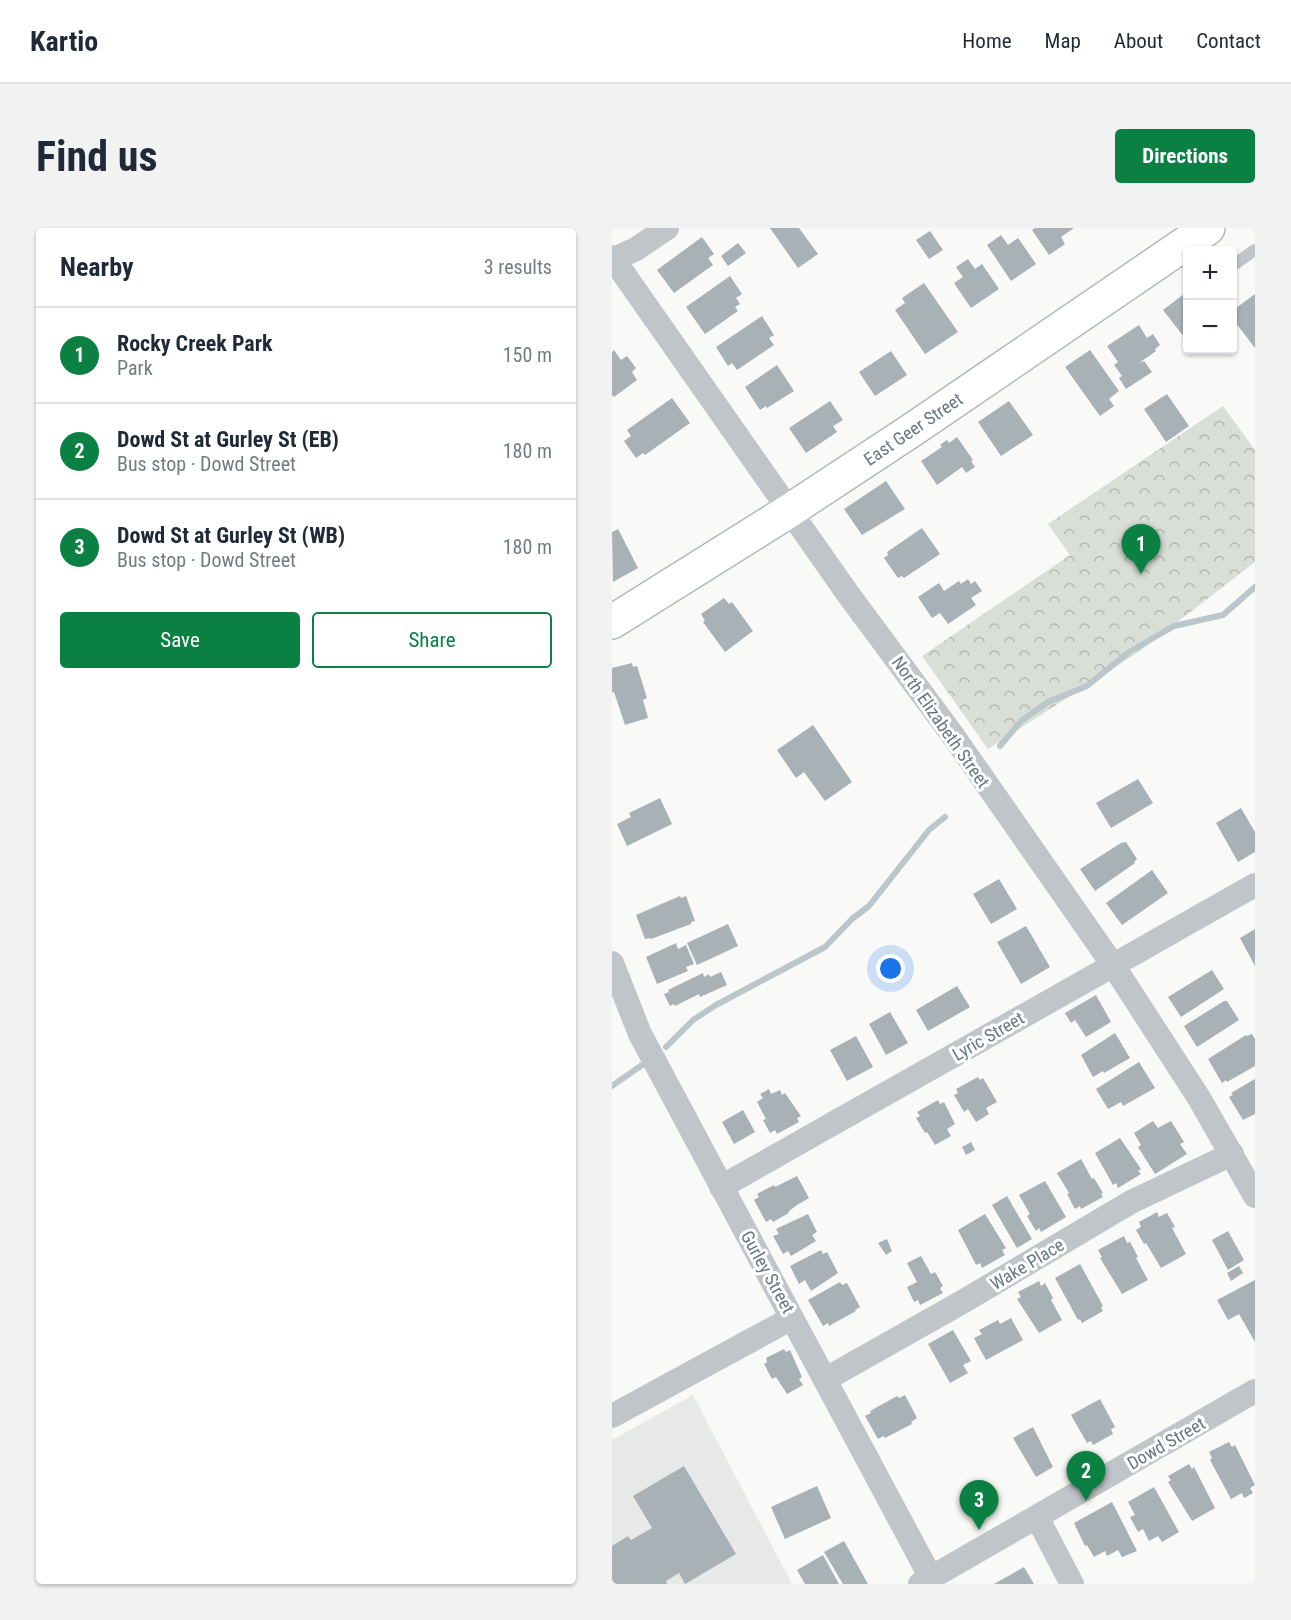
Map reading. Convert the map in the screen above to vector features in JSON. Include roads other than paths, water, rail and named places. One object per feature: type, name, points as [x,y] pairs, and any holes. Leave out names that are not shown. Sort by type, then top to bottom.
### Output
[{"type":"street","points":[[612,259],[636,249],[667,228]]},
{"type":"street","name":"East Geer Street","points":[[612,622],[789,511],[1204,235]]},
{"type":"street","name":"North Elizabeth Street","points":[[612,259],[848,594],[954,737],[1113,965],[1199,1098],[1255,1196]]},
{"type":"street","name":"Lyric Street","points":[[721,1187],[1255,885]]},
{"type":"street","name":"Gurley Street","points":[[612,963],[640,1034],[826,1379],[926,1581]]},
{"type":"street","name":"Wake Place","points":[[826,1379],[964,1301],[1131,1202],[1232,1154]]},
{"type":"street","points":[[612,1416],[792,1318]]},
{"type":"street","name":"Dowd Street","points":[[926,1581],[1255,1391]]},
{"type":"street","points":[[1037,1517],[1072,1584]]},
{"type":"lane","points":[[1237,263],[1255,250]]},
{"type":"waterway","points":[[1000,746],[1021,721],[1048,702],[1087,686],[1129,652],[1174,626],[1223,615],[1255,587]]},
{"type":"waterway","points":[[666,1047],[693,1020],[716,1005],[825,947],[852,919],[869,906],[929,830],[945,817]]},
{"type":"waterway","points":[[612,1086],[642,1065]]},
{"type":"place","name":"Rocky Creek Park","points":[[1141,574]]},
{"type":"place","name":"Dowd St at Gurley St (EB)","points":[[1086,1501]]},
{"type":"place","name":"Dowd St at Gurley St (WB)","points":[[979,1530]]}]
